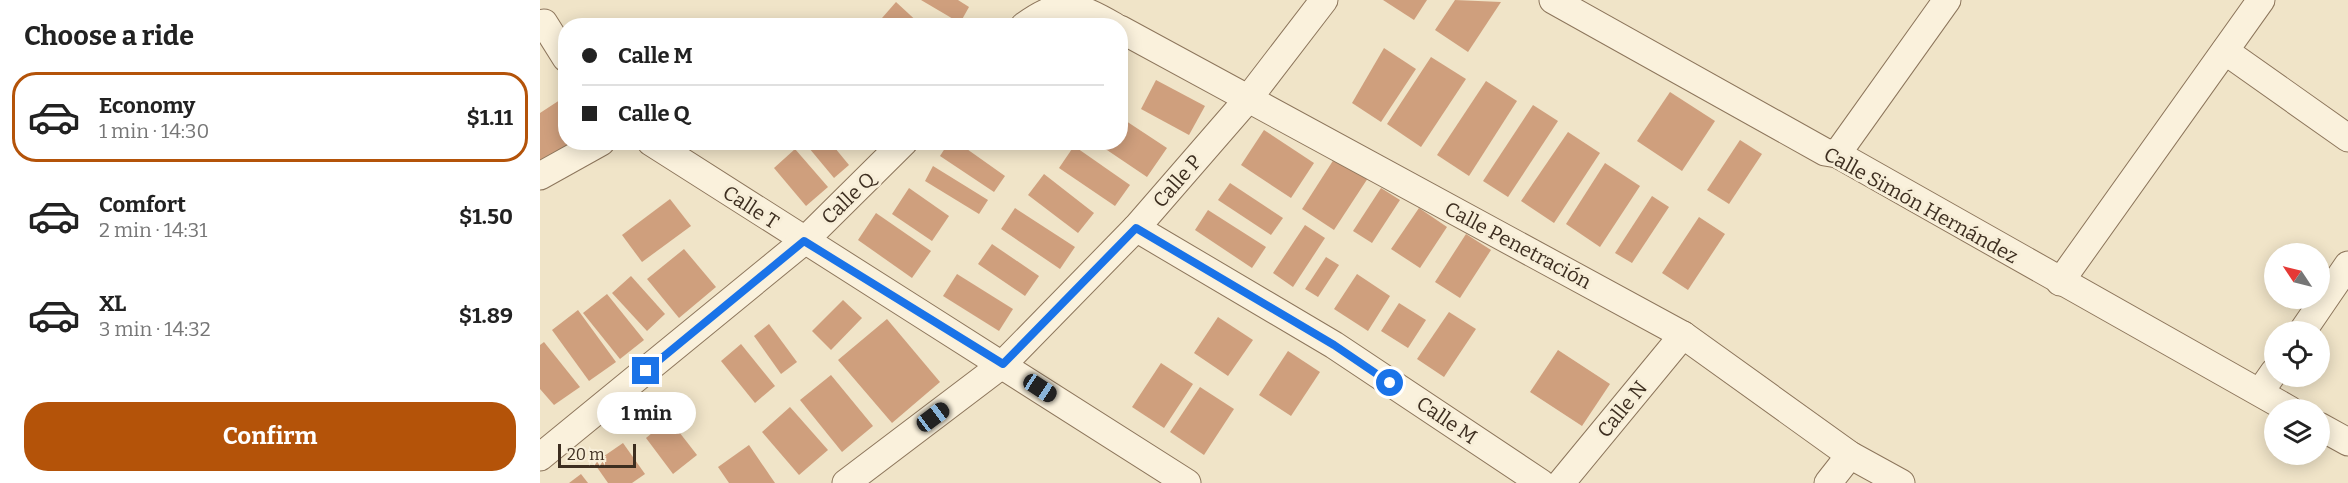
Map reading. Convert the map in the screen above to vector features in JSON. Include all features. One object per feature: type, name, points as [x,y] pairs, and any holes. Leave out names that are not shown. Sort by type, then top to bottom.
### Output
[{"type":"street","name":"Calle P","points":[[846,483],[1003,364],[1136,228],[1248,99],[1324,0]]},
{"type":"street","name":"Calle Simón Hernández","points":[[1553,0],[1825,152],[1837,154],[2060,282],[2264,381]]},
{"type":"street","points":[[1837,154],[1947,0]]},
{"type":"street","points":[[2060,282],[2262,0]]},
{"type":"street","points":[[1028,13],[1052,4],[1072,3],[1099,18]]},
{"type":"street","points":[[544,23],[558,45]]},
{"type":"street","name":"Calle Penetración","points":[[1128,33],[1683,335],[1850,455],[1901,483]]},
{"type":"street","points":[[2225,51],[2348,138]]},
{"type":"street","points":[[540,176],[587,150]]},
{"type":"street","name":"Calle T","points":[[663,150],[1187,483]]},
{"type":"street","name":"Calle Q","points":[[540,457],[804,241],[896,150]]},
{"type":"street","name":"Calle M","points":[[1136,228],[1334,345],[1541,483]]},
{"type":"street","points":[[2310,321],[2348,265]]},
{"type":"street","name":"Calle N","points":[[1562,483],[1683,335]]},
{"type":"street","name":"Calle Simón Hernández","points":[[2271,387],[2281,399]]},
{"type":"street","points":[[2330,432],[2348,442]]},
{"type":"street","points":[[1828,483],[1850,455]]},
{"type":"building","points":[[921,0],[958,0],[969,7],[963,18],[952,18]]},
{"type":"building","points":[[1383,0],[1427,0],[1414,20]]},
{"type":"building","points":[[1455,0],[1501,2],[1468,52],[1435,30]]},
{"type":"building","points":[[896,2],[913,18],[882,18]]},
{"type":"building","points":[[1384,48],[1416,69],[1381,122],[1352,103]]},
{"type":"building","points":[[1431,57],[1466,79],[1421,147],[1387,124]]},
{"type":"building","points":[[1156,80],[1205,106],[1189,135],[1141,109]]},
{"type":"building","points":[[1486,81],[1517,101],[1469,176],[1437,155]]},
{"type":"building","points":[[1670,92],[1715,121],[1682,171],[1637,141]]},
{"type":"building","points":[[558,101],[558,150],[562,150],[543,166],[540,161],[540,113]]},
{"type":"building","points":[[1533,105],[1558,121],[1508,197],[1483,181]]},
{"type":"building","points":[[1128,122],[1167,148],[1147,177],[1107,150],[1128,150]]},
{"type":"building","points":[[1264,130],[1314,163],[1291,198],[1241,165]]},
{"type":"building","points":[[1568,132],[1600,153],[1554,223],[1521,201]]},
{"type":"building","points":[[1740,140],[1762,154],[1729,204],[1707,190]]},
{"type":"building","points":[[796,150],[828,187],[806,206],[774,168]]},
{"type":"building","points":[[811,150],[837,150],[849,165],[834,178]]},
{"type":"building","points":[[944,150],[968,150],[1005,176],[994,192],[940,156]]},
{"type":"building","points":[[1071,150],[1080,150],[1130,185],[1115,206],[1059,168]]},
{"type":"building","points":[[1336,156],[1368,178],[1334,230],[1302,209]]},
{"type":"building","points":[[1605,163],[1640,186],[1600,247],[1566,224]]},
{"type":"building","points":[[933,166],[988,200],[979,214],[925,181]]},
{"type":"building","points":[[1044,174],[1094,213],[1078,233],[1028,195]]},
{"type":"building","points":[[1230,183],[1283,218],[1271,235],[1218,200]]},
{"type":"building","points":[[909,188],[949,216],[932,241],[892,214]]},
{"type":"building","points":[[1381,188],[1400,200],[1372,243],[1353,231]]},
{"type":"building","points":[[1652,196],[1669,207],[1632,263],[1615,253]]},
{"type":"building","points":[[670,199],[691,226],[642,262],[622,235]]},
{"type":"building","points":[[1015,208],[1075,247],[1060,269],[1001,229]]},
{"type":"building","points":[[1419,208],[1447,227],[1420,268],[1391,249]]},
{"type":"building","points":[[1208,210],[1266,247],[1252,268],[1195,230]]},
{"type":"building","points":[[876,213],[931,251],[912,278],[858,240]]},
{"type":"building","points":[[1699,217],[1725,234],[1688,290],[1662,273]]},
{"type":"building","points":[[1305,225],[1325,238],[1293,287],[1273,273]]},
{"type":"building","points":[[1466,234],[1491,250],[1460,298],[1435,282]]},
{"type":"building","points":[[992,244],[1039,276],[1025,296],[978,264]]},
{"type":"building","points":[[684,249],[716,287],[679,318],[647,279]]},
{"type":"building","points":[[1326,257],[1339,265],[1318,297],[1305,289]]},
{"type":"building","points":[[957,274],[1013,309],[999,331],[943,296]]},
{"type":"building","points":[[1357,274],[1390,296],[1368,331],[1334,309]]},
{"type":"building","points":[[631,276],[665,314],[647,331],[612,293]]},
{"type":"building","points":[[607,294],[644,340],[620,359],[583,313]]},
{"type":"building","points":[[843,300],[862,318],[831,350],[812,331]]},
{"type":"building","points":[[1399,303],[1426,320],[1408,348],[1381,331]]},
{"type":"building","points":[[578,310],[616,362],[589,381],[552,330]]},
{"type":"building","points":[[1449,312],[1476,329],[1444,377],[1417,359]]},
{"type":"building","points":[[1218,317],[1253,340],[1228,376],[1194,353]]},
{"type":"building","points":[[887,319],[940,382],[892,423],[838,360]]},
{"type":"building","points":[[769,324],[797,362],[781,374],[754,336]]},
{"type":"building","points":[[544,342],[580,387],[554,405],[540,389],[540,345]]},
{"type":"building","points":[[741,344],[775,386],[755,403],[721,361]]},
{"type":"building","points":[[1558,350],[1610,384],[1582,426],[1530,392]]},
{"type":"building","points":[[1288,351],[1320,372],[1291,416],[1259,395]]},
{"type":"building","points":[[1161,363],[1193,384],[1164,428],[1132,407]]},
{"type":"building","points":[[831,375],[873,426],[842,452],[800,400]]},
{"type":"building","points":[[1200,387],[1234,409],[1204,455],[1170,432]]},
{"type":"building","points":[[790,407],[828,450],[799,475],[762,432]]},
{"type":"building","points":[[669,419],[697,455],[673,474],[646,438]]},
{"type":"building","points":[[623,443],[645,474],[632,483],[608,483],[594,463]]},
{"type":"building","points":[[749,445],[775,483],[729,483],[718,467]]},
{"type":"building","points":[[581,474],[588,483],[569,483]]},
{"type":"route","points":[[646,371],[804,241],[1003,364],[1136,228],[1334,345],[1390,383]]}]
